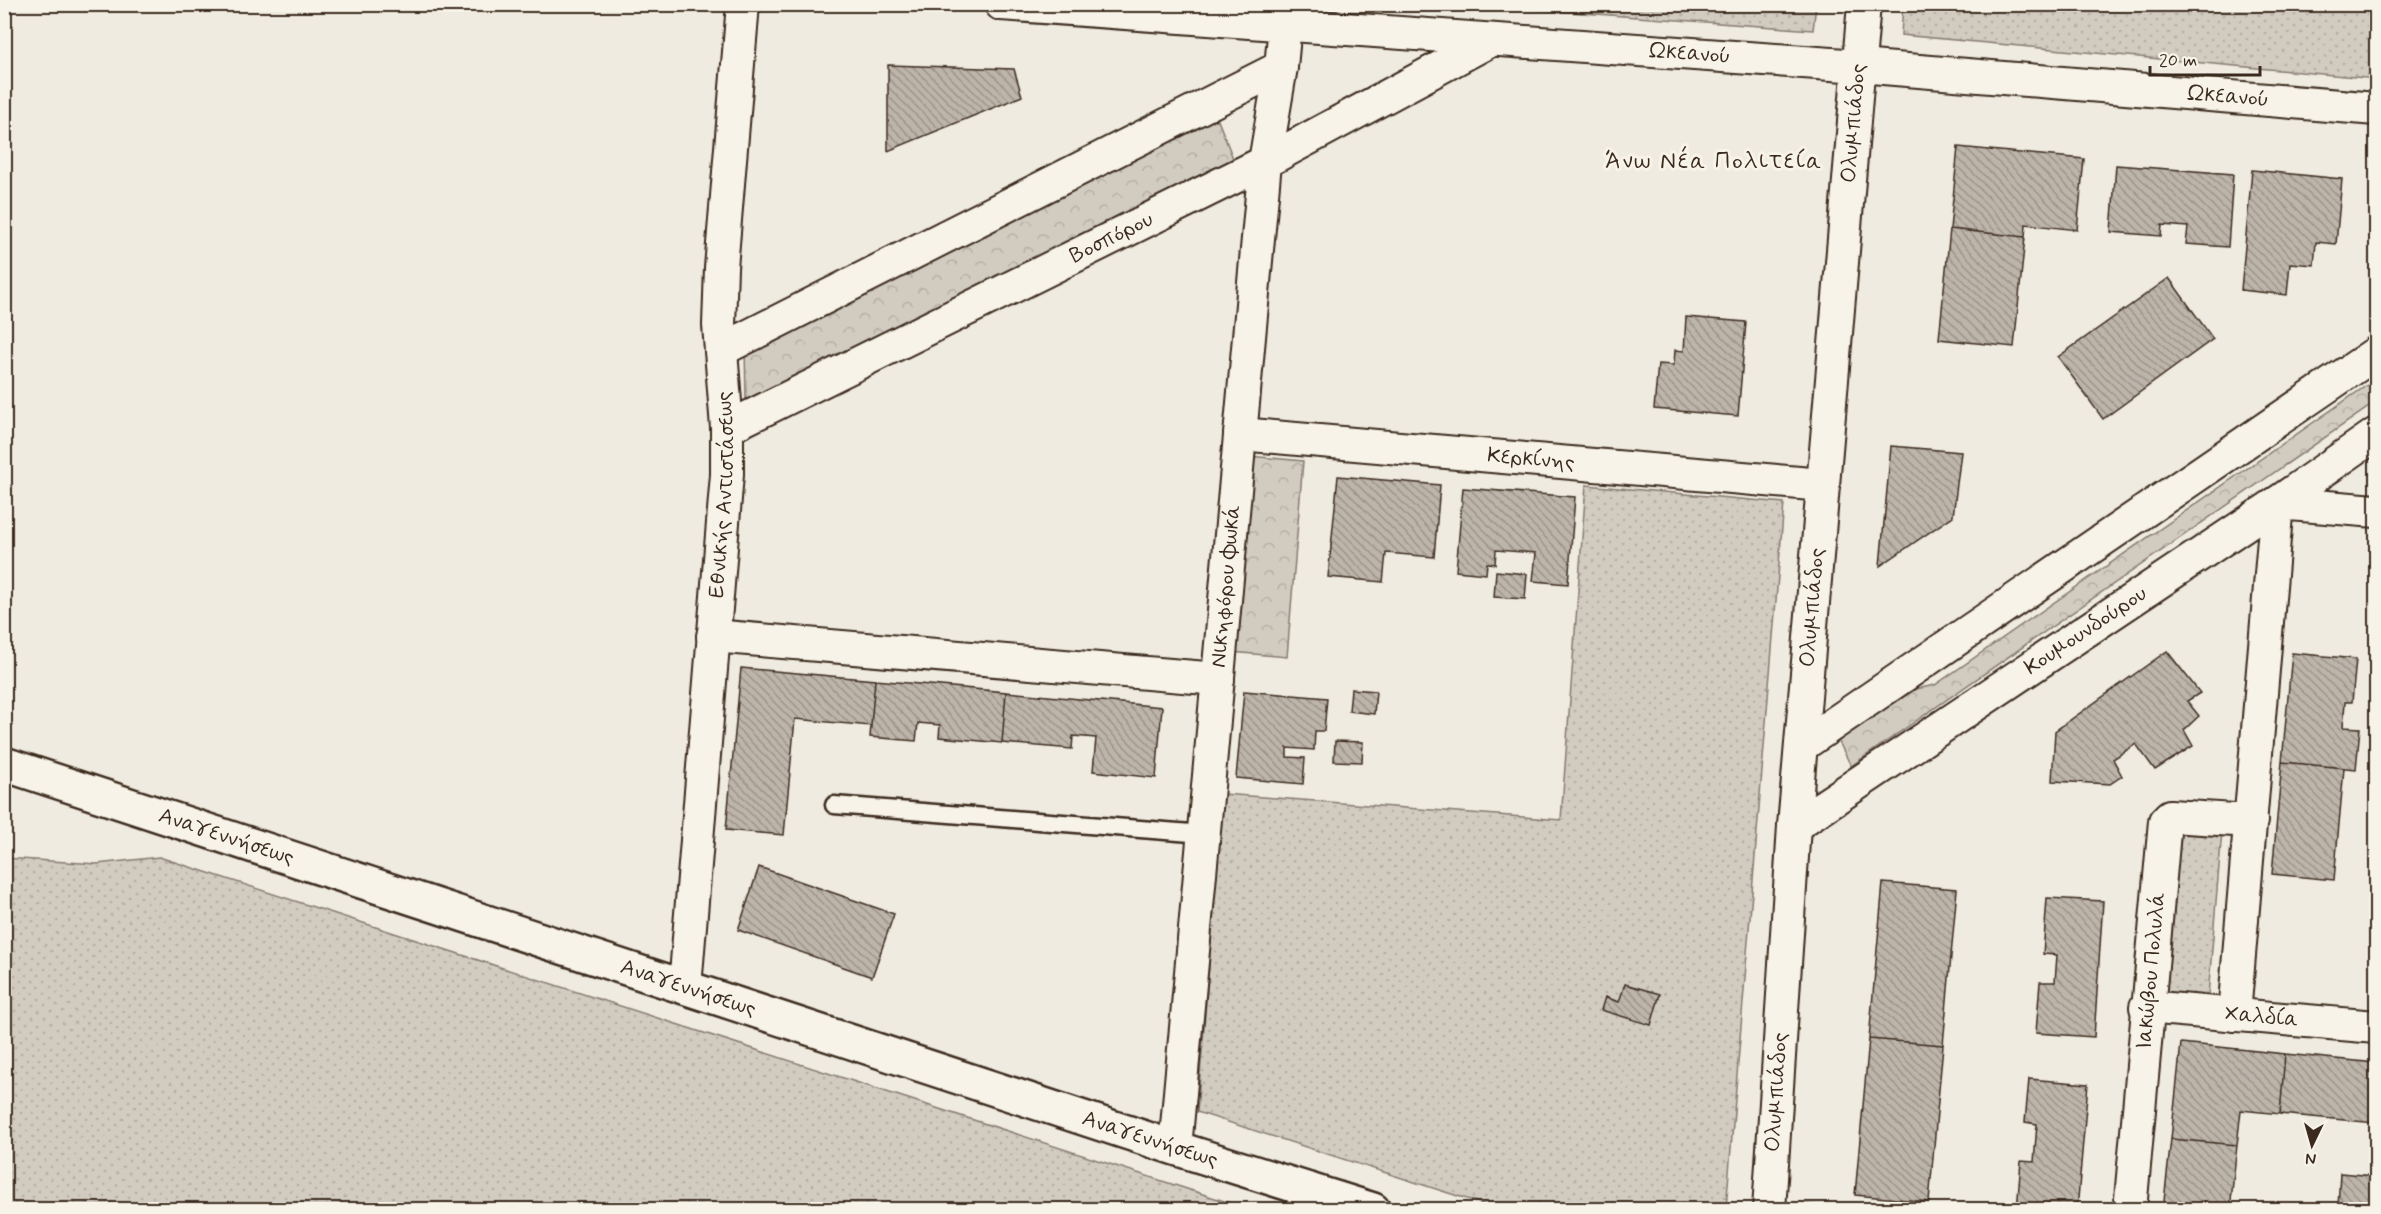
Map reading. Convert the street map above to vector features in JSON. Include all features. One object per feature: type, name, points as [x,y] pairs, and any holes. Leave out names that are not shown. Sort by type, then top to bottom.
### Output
[{"type":"street","name":"Εθνικής Αντιστάσεως","points":[[685,987],[727,474],[727,429],[721,350],[721,268],[743,4]]},
{"type":"street","name":"Ωκεανού","points":[[1001,4],[1859,66],[2376,110]]},
{"type":"street","name":"Ολυμπιάδος","points":[[1768,1209],[1794,826],[1864,4]]},
{"type":"street","name":"Νικηφόρου Φωκά","points":[[1175,1148],[1265,162],[1281,67],[1285,26]]},
{"type":"street","name":"Βοσπόρου","points":[[727,429],[1265,162],[1491,40]]},
{"type":"street","points":[[721,350],[1281,67]]},
{"type":"street","points":[[1801,746],[2376,353]]},
{"type":"street","name":"Κερκίνης","points":[[1240,434],[1823,485]]},
{"type":"street","name":"Κουμουνδούρου","points":[[1794,826],[2277,503],[2376,434]]},
{"type":"street","points":[[2234,1015],[2277,503],[2376,512]]},
{"type":"street","points":[[713,636],[1218,679]]},
{"type":"street","name":"Αναγεννήσεως","points":[[4,764],[1175,1148],[1373,1209]]},
{"type":"street","name":"Ιακώβου Πολυλά","points":[[2130,1209],[2146,1008],[2165,821],[2170,816],[2251,821]]},
{"type":"street","name":"Χαλδία","points":[[2146,1008],[2376,1027]]},
{"type":"lane","points":[[834,805],[1204,834]]},
{"type":"green space","points":[[1471,5],[1816,5],[1813,30]]},
{"type":"green space","points":[[1903,5],[2376,5],[2376,79],[1901,35]]},
{"type":"green space","points":[[1216,115],[1234,161],[746,403],[745,345]]},
{"type":"green space","points":[[2376,379],[2376,402],[1851,766],[1837,738],[1916,689],[1935,685]]},
{"type":"green space","points":[[1248,456],[1303,461],[1287,657],[1231,652]]},
{"type":"green space","points":[[1586,485],[1784,503],[1726,1209],[1498,1209],[1197,1112],[1223,794],[1561,820]]},
{"type":"green space","points":[[2178,828],[2222,831],[2208,996],[2163,992]]},
{"type":"green space","points":[[159,857],[1249,1209],[5,1209],[5,858],[97,864]]},
{"type":"green space","points":[[1802,1204],[1875,1209],[1802,1209]]},
{"type":"building","points":[[888,65],[1014,69],[1022,96],[888,151]]},
{"type":"building","points":[[1958,147],[2084,159],[2077,230],[2026,224],[2025,237],[1950,229]]},
{"type":"building","points":[[2116,165],[2233,174],[2228,247],[2186,244],[2188,227],[2162,225],[2161,236],[2111,232]]},
{"type":"building","points":[[2252,170],[2342,179],[2336,244],[2316,242],[2314,265],[2290,263],[2287,295],[2241,290]]},
{"type":"building","points":[[1950,229],[2025,237],[2014,347],[1939,339]]},
{"type":"building","points":[[2169,278],[2213,339],[2103,419],[2058,357]]},
{"type":"building","points":[[1686,317],[1746,322],[1738,416],[1654,409],[1658,364],[1674,365],[1675,350],[1684,351]]},
{"type":"building","points":[[1891,446],[1961,452],[1953,516],[1880,566]]},
{"type":"building","points":[[1338,476],[1440,485],[1434,557],[1386,553],[1383,582],[1328,577]]},
{"type":"building","points":[[1463,488],[1575,497],[1568,584],[1533,581],[1536,553],[1496,550],[1495,564],[1487,563],[1486,574],[1456,571]]},
{"type":"building","points":[[1496,571],[1527,574],[1525,599],[1494,597]]},
{"type":"building","points":[[2167,651],[2200,693],[2187,701],[2199,716],[2184,730],[2193,746],[2155,770],[2136,744],[2113,759],[2122,776],[2110,784],[2052,781],[2055,731]]},
{"type":"building","points":[[2292,653],[2356,659],[2352,702],[2345,702],[2343,727],[2360,728],[2356,769],[2282,762]]},
{"type":"building","points":[[741,668],[875,680],[871,726],[795,719],[784,835],[726,830]]},
{"type":"building","points":[[875,680],[1006,692],[1002,743],[939,737],[940,725],[918,723],[916,741],[870,737]]},
{"type":"building","points":[[1351,689],[1376,691],[1374,714],[1349,711]]},
{"type":"building","points":[[1244,691],[1327,698],[1324,731],[1315,731],[1314,750],[1287,748],[1287,757],[1305,758],[1303,784],[1236,778]]},
{"type":"building","points":[[1006,692],[1162,707],[1156,778],[1093,771],[1096,738],[1073,736],[1072,749],[1002,743]]},
{"type":"building","points":[[1335,741],[1363,742],[1362,762],[1334,761]]},
{"type":"building","points":[[2282,762],[2344,768],[2334,880],[2272,874]]},
{"type":"building","points":[[759,867],[894,914],[872,977],[738,930]]},
{"type":"building","points":[[1883,883],[1957,889],[1943,1045],[1869,1039]]},
{"type":"building","points":[[2047,898],[2103,901],[2094,1037],[2036,1033],[2040,982],[2055,982],[2057,955],[2043,954]]},
{"type":"building","points":[[1625,984],[1660,994],[1651,1025],[1601,1010],[1605,997],[1619,1002]]},
{"type":"building","points":[[1869,1039],[1943,1045],[1929,1202],[1855,1195]]},
{"type":"building","points":[[2181,1043],[2285,1054],[2280,1114],[2241,1110],[2237,1145],[2171,1139]]},
{"type":"building","points":[[2285,1054],[2376,1063],[2376,1123],[2280,1114]]},
{"type":"building","points":[[2029,1079],[2088,1084],[2077,1210],[2017,1210],[2021,1161],[2034,1162],[2037,1124],[2025,1122]]},
{"type":"building","points":[[2171,1139],[2237,1145],[2230,1210],[2163,1210]]},
{"type":"building","points":[[2340,1173],[2375,1176],[2372,1209],[2338,1207]]},
{"type":"district","name":"Άνω Νέα Πολιτεία","points":[[1714,161]]}]
